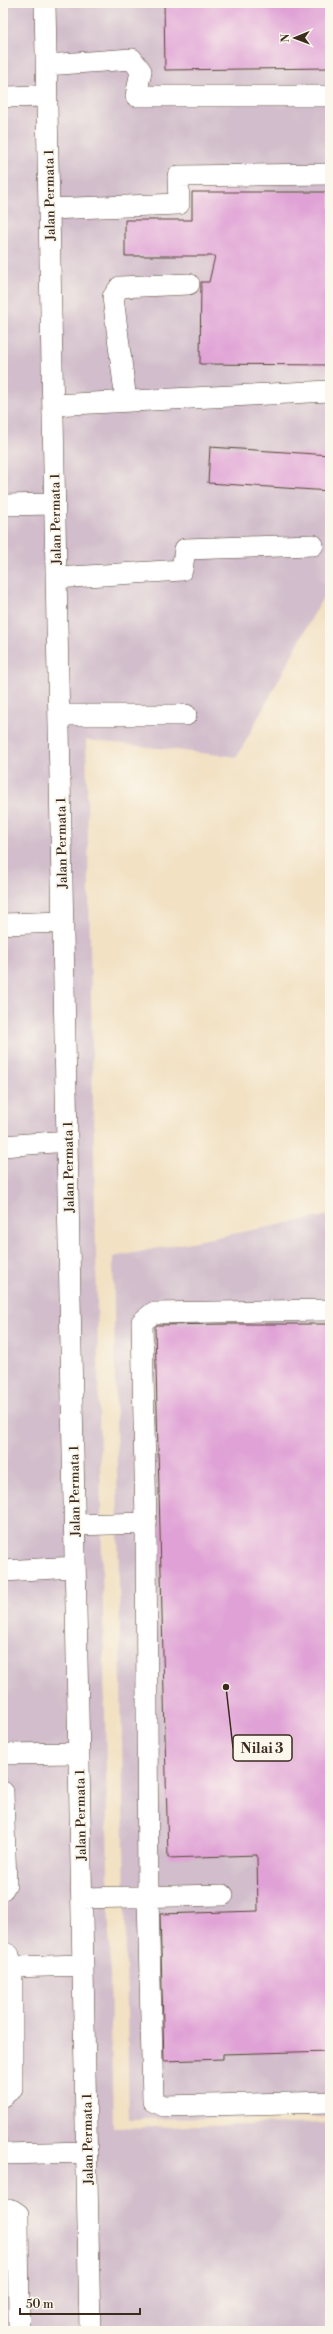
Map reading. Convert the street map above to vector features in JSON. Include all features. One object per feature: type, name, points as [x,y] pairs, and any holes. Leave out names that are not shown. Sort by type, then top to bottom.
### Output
[{"type":"street","name":"Jalan Permata 1","points":[[45,3],[90,2331]]},
{"type":"street","points":[[46,65],[132,59],[141,71],[136,96],[330,96]]},
{"type":"street","points":[[3,97],[47,96]]},
{"type":"street","points":[[49,209],[179,204],[178,176],[330,174]]},
{"type":"street","points":[[126,401],[113,297],[120,287],[189,284]]},
{"type":"street","points":[[53,405],[330,391]]},
{"type":"street","points":[[3,505],[55,504]]},
{"type":"street","points":[[56,578],[182,570],[185,549],[313,545]]},
{"type":"street","points":[[59,715],[186,715]]},
{"type":"street","points":[[3,924],[63,922]]},
{"type":"street","points":[[3,1146],[67,1141]]},
{"type":"street","points":[[330,1310],[153,1313],[142,1322],[146,1523],[148,1897],[153,2101],[163,2106],[330,2102]]},
{"type":"street","points":[[75,1525],[146,1523]]},
{"type":"street","points":[[3,1571],[75,1567]]},
{"type":"street","points":[[3,1754],[79,1753]]},
{"type":"street","points":[[3,1792],[6,1884],[3,1889]]},
{"type":"street","points":[[82,1898],[223,1896]]},
{"type":"street","points":[[3,2096],[12,2088],[7,1960],[83,1965]]},
{"type":"street","points":[[3,2154],[87,2152]]},
{"type":"street","points":[[3,2210],[12,2210],[18,2214],[19,2331]]},
{"type":"shaded area","points":[[3,3],[330,3],[330,584],[237,757],[86,740],[113,2128],[330,2123],[330,2331],[3,2331]]},
{"type":"shaded area","points":[[330,1215],[330,2117],[129,2119],[113,1257]]},
{"type":"building","points":[[164,3],[330,3],[330,68],[165,70]]},
{"type":"building","points":[[192,192],[330,192],[330,365],[200,364],[201,282],[209,282],[215,256],[125,256],[125,220],[192,220]]},
{"type":"building","points":[[210,447],[330,455],[330,491],[208,483]]},
{"type":"building","points":[[330,1324],[330,2051],[223,2054],[223,2059],[164,2061],[160,1914],[258,1911],[257,1855],[168,1858],[155,1327],[157,1325]]},
{"type":"place","name":"Nilai 3","points":[[226,1687]]}]
